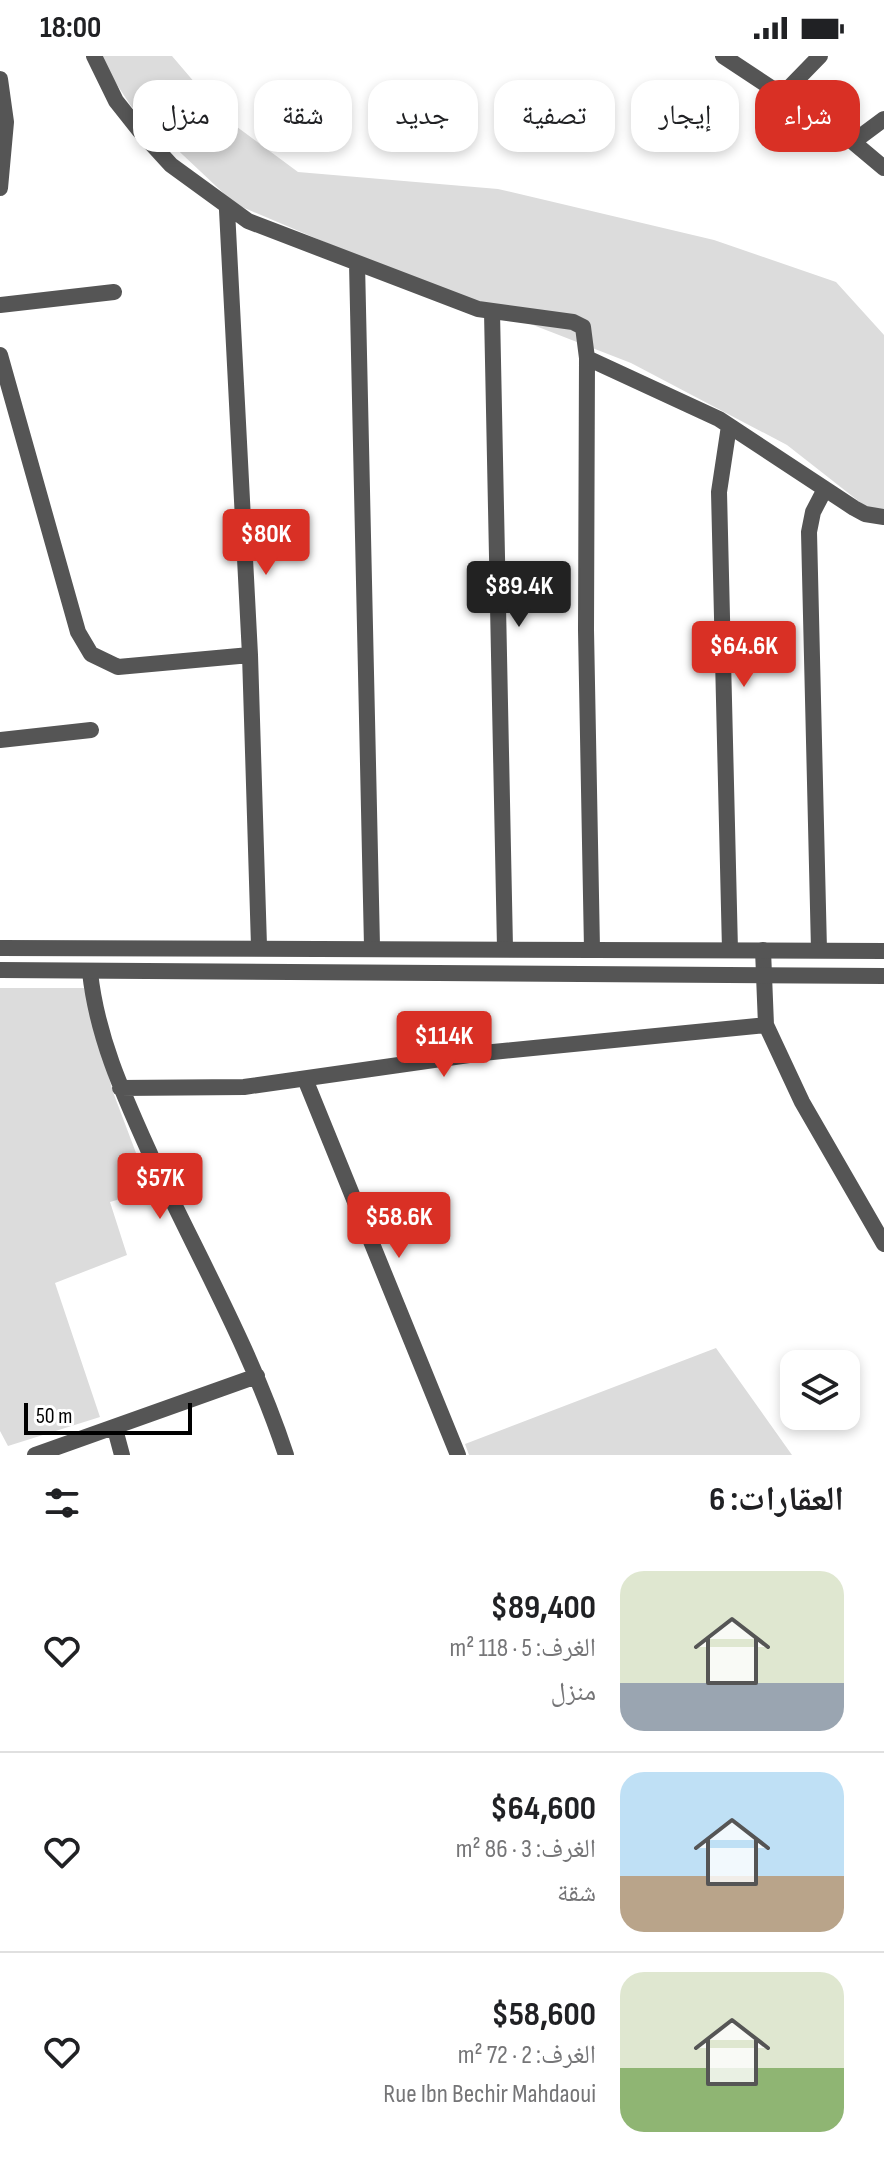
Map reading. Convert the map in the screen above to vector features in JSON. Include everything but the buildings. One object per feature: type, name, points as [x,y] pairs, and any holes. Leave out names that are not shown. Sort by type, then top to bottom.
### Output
[{"type":"street","points":[[94,56],[116,101],[139,130],[171,165],[227,210],[357,263],[492,312],[573,322],[583,327],[587,335],[586,630],[592,949]]},
{"type":"street","points":[[723,56],[756,80]]},
{"type":"street","points":[[797,80],[820,56]]},
{"type":"street","points":[[0,79],[6,136],[0,188]]},
{"type":"street","points":[[860,137],[884,119]]},
{"type":"street","points":[[860,148],[884,168]]},
{"type":"street","points":[[227,210],[250,655],[259,946]]},
{"type":"street","points":[[357,263],[372,946]]},
{"type":"street","points":[[0,305],[114,292]]},
{"type":"street","points":[[492,312],[505,948]]},
{"type":"street","points":[[0,355],[78,632],[91,654],[118,667],[250,655]]},
{"type":"street","points":[[587,358],[729,426],[865,514],[884,517]]},
{"type":"street","points":[[729,426],[719,492],[730,950]]},
{"type":"street","points":[[819,950],[809,532],[813,512],[825,489]]},
{"type":"street","points":[[0,740],[91,730]]},
{"type":"street","points":[[0,948],[372,946],[884,951]]},
{"type":"street","points":[[763,950],[766,1025],[802,1102],[884,1244]]},
{"type":"street","points":[[0,970],[884,976]]},
{"type":"street","points":[[90,972],[99,1029],[120,1088],[257,1376],[286,1455]]},
{"type":"street","points":[[120,1088],[244,1087],[483,1053],[766,1025]]},
{"type":"street","points":[[305,1079],[458,1455]]},
{"type":"street","points":[[35,1455],[257,1376]]},
{"type":"street","points":[[115,1429],[122,1455]]},
{"type":"shaded area","points":[[98,56],[172,56],[193,80],[133,80],[133,108]]},
{"type":"shaded area","points":[[238,128],[254,139],[254,152],[271,152],[298,172],[498,189],[714,240],[836,282],[884,335],[884,521],[787,445],[631,363],[374,263],[235,204],[180,152],[238,152]]},
{"type":"shaded area","points":[[0,988],[84,988],[113,1092],[150,1190],[110,1202],[127,1255],[55,1283],[100,1417],[8,1446],[0,1431]]},
{"type":"shaded area","points":[[716,1348],[792,1455],[469,1455],[465,1444]]}]
